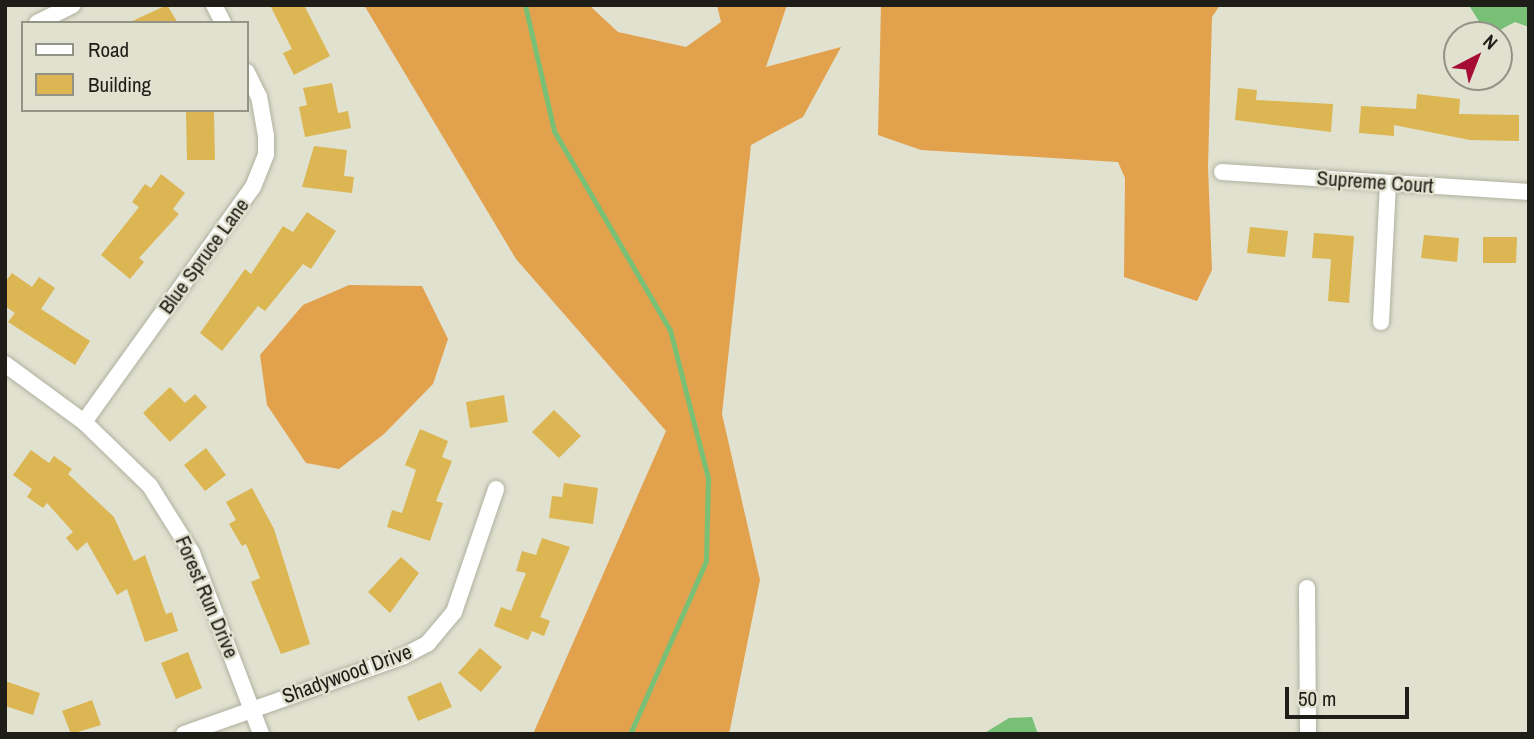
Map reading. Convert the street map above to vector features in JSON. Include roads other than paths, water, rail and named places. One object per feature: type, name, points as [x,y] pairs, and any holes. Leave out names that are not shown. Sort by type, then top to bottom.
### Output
[{"type":"street","points":[[41,21],[73,5]]},
{"type":"street","points":[[214,5],[222,21]]},
{"type":"street","name":"Blue Spruce Lane","points":[[84,422],[253,187],[266,154],[259,97],[248,74]]},
{"type":"street","name":"Supreme Court","points":[[1222,172],[1529,192]]},
{"type":"street","points":[[1381,322],[1388,183]]},
{"type":"street","name":"Forest Run Drive","points":[[5,365],[84,422],[136,469],[175,523],[202,577],[261,734]]},
{"type":"street","name":"Shadywood Drive","points":[[184,734],[404,656],[428,643],[454,612],[496,489]]},
{"type":"street","points":[[1307,587],[1308,734]]},
{"type":"waterway","points":[[525,5],[554,131],[670,330],[708,478],[706,561],[630,734]]}]
